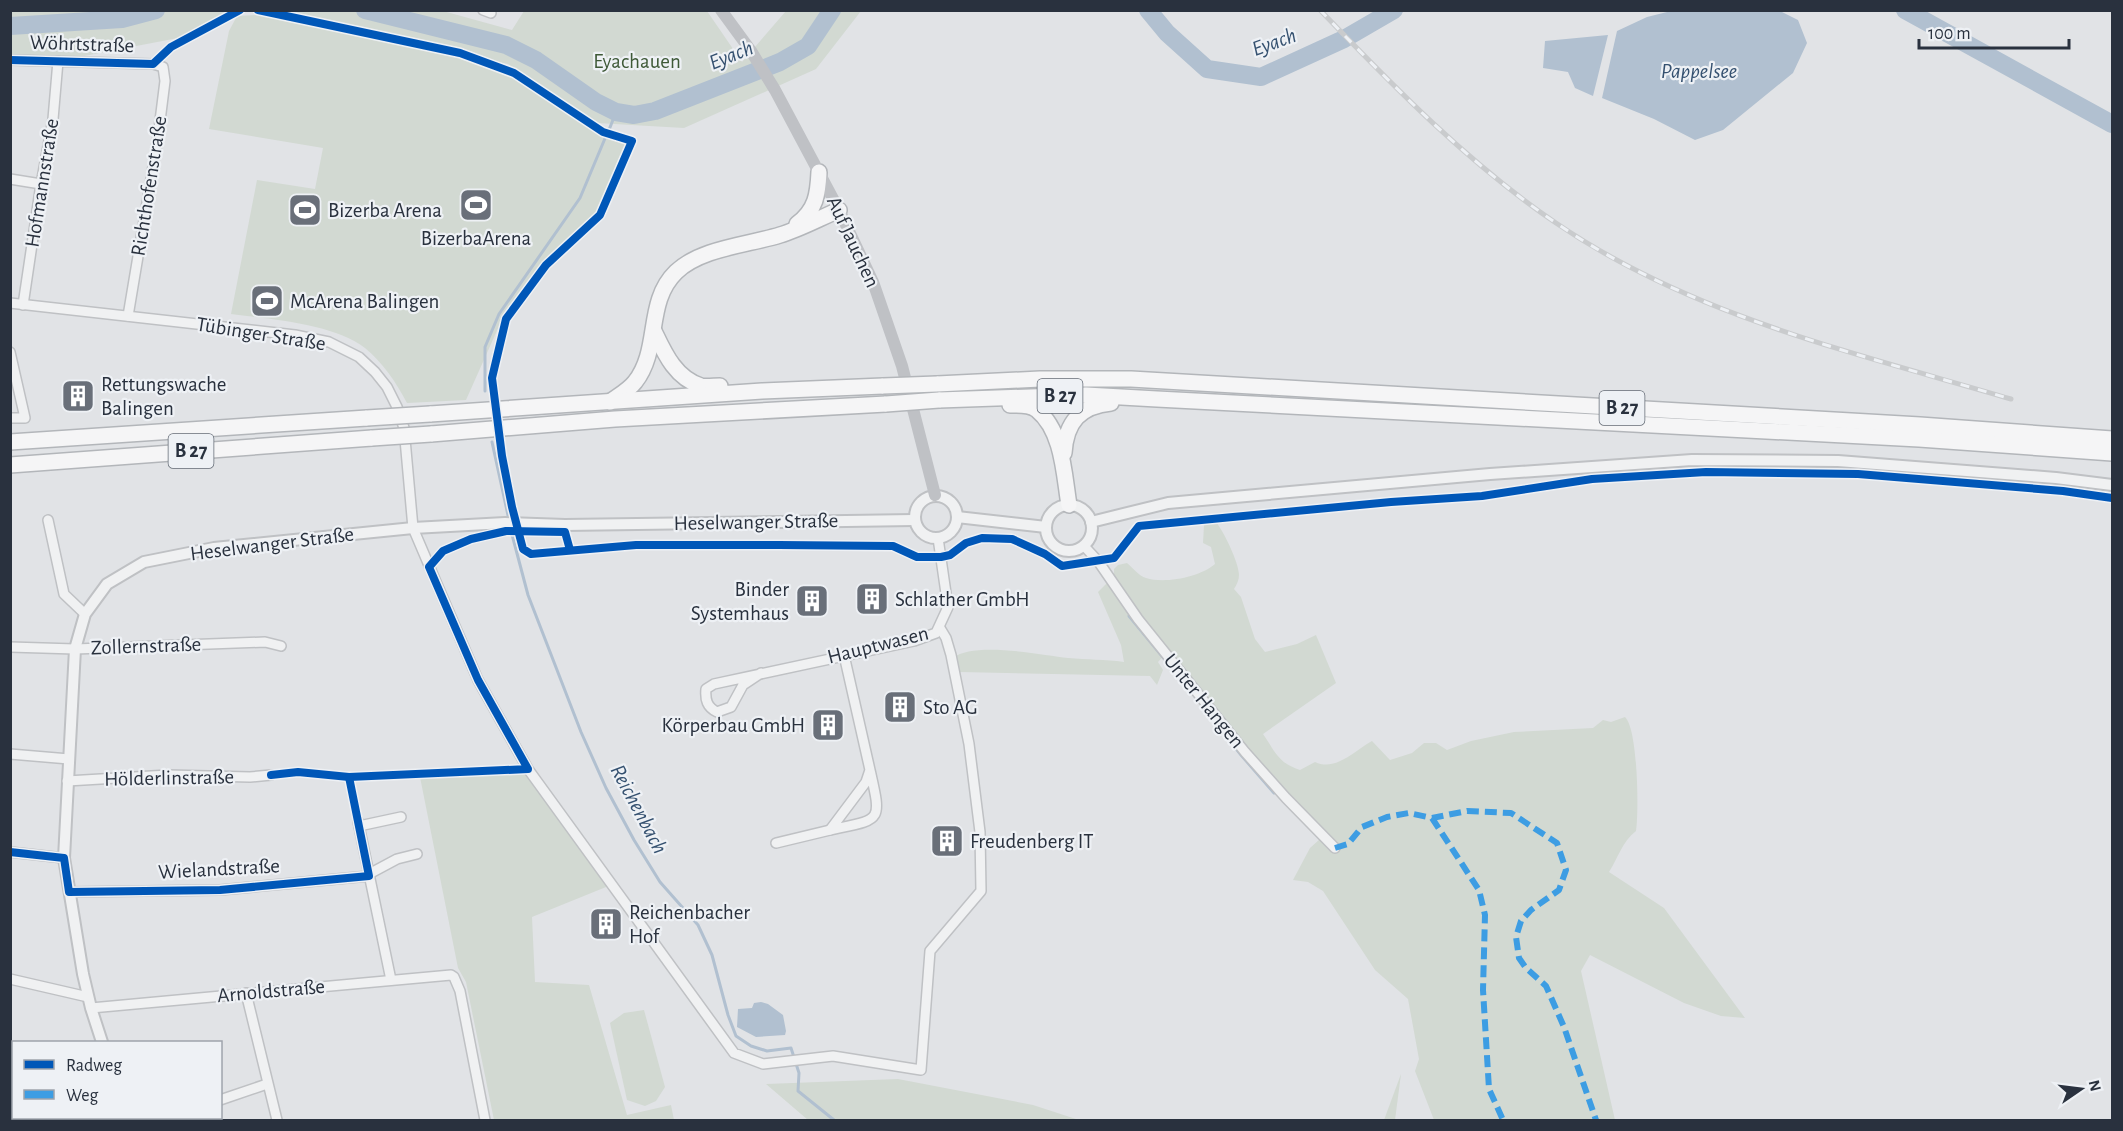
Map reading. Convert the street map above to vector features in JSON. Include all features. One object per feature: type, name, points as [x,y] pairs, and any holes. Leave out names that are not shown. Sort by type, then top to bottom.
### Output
[{"type":"highway","points":[[783,235],[807,217],[815,205],[819,172]]},
{"type":"highway","points":[[610,402],[634,384],[648,361],[654,331],[655,310],[663,290],[677,271],[698,258],[724,249],[783,235],[839,210]]},
{"type":"highway","points":[[654,331],[668,361],[684,376],[701,386],[739,386],[762,392]]},
{"type":"highway","name":"B 27","points":[[10,442],[762,392],[1040,379],[1131,380],[1896,424],[2112,439]]},
{"type":"highway","name":"B 27","points":[[10,465],[615,419],[939,400],[1075,396],[1919,439],[2112,453]]},
{"type":"highway","points":[[963,399],[982,405],[1025,405],[1036,409],[1048,422],[1057,440],[1069,505]]},
{"type":"highway","points":[[1063,468],[1065,435],[1078,414],[1096,404],[1157,399]]},
{"type":"main road","name":"Auf Jauchen","points":[[721,10],[751,51],[775,90],[839,210],[873,282],[902,366],[935,495]]},
{"type":"street","name":"Wöhrtstraße","points":[[10,60],[153,64]]},
{"type":"street","name":"Hofmannstraße","points":[[23,305],[53,119],[58,61]]},
{"type":"street","name":"Richthofenstraße","points":[[128,316],[165,81],[163,67],[153,64]]},
{"type":"street","points":[[10,179],[41,184]]},
{"type":"street","name":"Tübinger Straße","points":[[10,303],[295,334],[329,342],[359,357],[375,372],[387,387],[404,428],[413,528],[478,680],[528,769],[734,1053],[763,1064],[833,1056],[921,1070],[930,951],[981,891],[980,832],[969,744],[951,654],[940,628]]},
{"type":"street","points":[[10,352],[25,418],[10,418]]},
{"type":"street","points":[[1091,522],[1168,502],[1490,474],[1692,460],[1860,462],[2056,478],[2112,485]]},
{"type":"street","points":[[935,495],[951,502],[957,517],[953,530],[947,536],[938,538],[928,537],[921,533],[914,520],[919,504],[935,495]]},
{"type":"street","points":[[1069,505],[1083,509],[1091,522],[1091,535],[1084,546],[1070,551],[1063,550],[1051,542],[1046,527],[1051,514],[1062,506],[1069,505]]},
{"type":"street","points":[[957,517],[1046,527]]},
{"type":"street","points":[[48,520],[64,594],[85,614]]},
{"type":"street","name":"Heselwanger Straße","points":[[102,1041],[89,1003],[64,858],[75,649],[85,614],[107,584],[144,562],[214,548],[413,528],[526,522],[565,525],[914,520]]},
{"type":"street","name":"Hauptwasen","points":[[761,673],[743,685],[731,707],[717,712],[708,705],[706,690],[714,684],[761,673],[844,655],[914,641],[936,633],[948,608],[938,538]]},
{"type":"street","name":"Unter Hangen","points":[[1084,546],[1098,561],[1138,619],[1245,752],[1335,848]]},
{"type":"street","name":"Zollernstraße","points":[[10,647],[75,649],[266,642],[281,646]]},
{"type":"street","points":[[776,843],[863,823],[872,819],[877,813],[877,802],[844,655]]},
{"type":"street","points":[[10,754],[69,759]]},
{"type":"street","points":[[830,830],[866,782],[870,770]]},
{"type":"street","name":"Hölderlinstraße","points":[[67,781],[168,775],[250,777],[271,775]]},
{"type":"street","points":[[391,980],[358,823],[401,817]]},
{"type":"street","points":[[10,852],[64,858]]},
{"type":"street","points":[[369,875],[397,859],[417,854]]},
{"type":"street","name":"Wielandstraße","points":[[69,892],[220,890],[369,875]]},
{"type":"street","name":"Arnoldstraße","points":[[10,979],[89,1003],[246,993],[451,975],[460,991],[485,1120]]},
{"type":"street","points":[[246,993],[277,1120]]},
{"type":"street","points":[[222,1099],[267,1084]]},
{"type":"green space","points":[[10,11],[240,11],[230,14],[199,34],[58,61],[11,60]]},
{"type":"green space","name":"Eyachauen","points":[[258,11],[443,11],[512,30],[524,11],[707,11],[742,62],[786,11],[861,11],[816,69],[684,128],[597,123],[508,64]]},
{"type":"green space","points":[[258,15],[459,57],[511,76],[601,136],[626,144],[597,212],[544,262],[503,317],[466,400],[407,403],[383,366],[365,348],[352,340],[337,333],[301,324],[231,314],[257,180],[315,189],[323,148],[209,129],[229,31],[237,16]]},
{"type":"green space","points":[[1216,522],[1237,563],[1239,577],[1234,589],[1241,597],[1255,639],[1265,652],[1297,644],[1316,635],[1336,683],[1263,734],[1278,756],[1293,767],[1300,770],[1315,762],[1330,764],[1338,762],[1372,741],[1390,760],[1412,753],[1424,743],[1436,743],[1447,750],[1471,741],[1514,732],[1593,728],[1603,720],[1611,722],[1625,717],[1633,737],[1635,753],[1636,831],[1624,845],[1609,872],[1664,908],[1745,1018],[1721,1016],[1684,1003],[1590,955],[1581,971],[1615,1120],[1434,1120],[1415,1071],[1419,1059],[1408,999],[1375,970],[1323,891],[1308,882],[1293,880],[1310,848],[1320,839],[1285,803],[1166,653],[1158,662],[1163,670],[1157,685],[1150,676],[960,672],[956,667],[953,658],[976,650],[1009,650],[1068,658],[1124,662],[1121,645],[1098,592],[1107,583],[1114,589],[1119,584],[1114,576],[1114,569],[1118,565],[1127,563],[1141,575],[1154,580],[1172,580],[1192,576],[1209,569],[1215,564],[1211,547],[1203,543],[1204,525]]},
{"type":"green space","points":[[528,774],[611,885],[532,917],[535,982],[589,985],[627,1115],[671,1105],[674,1120],[494,1120],[466,982],[458,968],[420,777]]},
{"type":"green space","points":[[644,1010],[665,1087],[656,1101],[645,1106],[627,1100],[610,1023],[624,1013]]},
{"type":"green space","points":[[1401,1074],[1395,1120],[1384,1120]]},
{"type":"green space","points":[[898,1079],[1033,1105],[1079,1120],[808,1120],[766,1084]]},
{"type":"water","name":"Pappelsee","points":[[1671,11],[1780,11],[1798,20],[1807,43],[1793,73],[1723,130],[1695,140],[1654,119],[1602,98],[1617,31],[1647,17]]},
{"type":"water","points":[[1608,35],[1593,96],[1575,88],[1568,72],[1543,68],[1545,41]]},
{"type":"water","points":[[754,1003],[768,1004],[783,1015],[785,1035],[756,1037],[737,1027],[738,1009],[752,1008]]},
{"type":"waterway","name":"Eyach","points":[[10,26],[122,19],[156,10]]},
{"type":"waterway","name":"Eyach","points":[[365,10],[506,45],[536,60],[596,102],[616,112],[634,115],[655,111],[780,62],[808,46],[832,10]]},
{"type":"waterway","name":"Eyach","points":[[1148,10],[1167,33],[1207,69],[1261,77],[1344,39],[1394,10]]},
{"type":"waterway","name":"Eyach","points":[[1905,10],[2112,124]]},
{"type":"waterway","name":"Reichenbach","points":[[609,130],[616,112]]},
{"type":"waterway","name":"Reichenbach","points":[[485,391],[485,347],[499,314],[580,198],[606,136]]},
{"type":"waterway","name":"Reichenbach","points":[[492,442],[509,520]]},
{"type":"waterway","name":"Reichenbach","points":[[510,527],[528,595],[581,732],[606,788],[634,840],[660,882],[698,925],[712,955],[736,1036],[751,1046],[767,1051],[791,1048],[799,1073],[798,1091],[834,1120]]},
{"type":"waterway","points":[[1129,616],[1180,678]]},
{"type":"waterway","points":[[1216,723],[1274,793]]},
{"type":"railway","points":[[1320,10],[1462,150],[1524,200],[1608,255],[1663,283],[1776,329],[2011,399]]},
{"type":"marked path","points":[[1335,848],[1348,844],[1362,827],[1387,817],[1409,813],[1432,818],[1467,811],[1511,813],[1557,843],[1566,870],[1559,890],[1531,910],[1521,921],[1516,937],[1519,958],[1526,968],[1546,986],[1564,1027],[1596,1120]]},
{"type":"marked path","points":[[1432,818],[1479,890],[1485,915],[1483,990],[1489,1089],[1503,1120]]},
{"type":"cycle path","points":[[10,60],[153,64],[171,47],[240,10]]},
{"type":"cycle path","points":[[258,10],[460,53],[514,73],[603,132],[632,141],[600,215],[546,265],[506,319],[492,378],[502,456],[512,507],[523,549],[531,554],[636,545],[779,545],[893,546],[917,557],[941,557],[950,555],[966,543],[982,538],[1012,539],[1045,554],[1062,566],[1114,558],[1139,526],[1391,502],[1482,496],[1592,479],[1706,472],[1858,474],[2063,491],[2112,498]]},
{"type":"cycle path","points":[[271,775],[298,772],[349,777],[528,769],[478,680],[429,567],[443,551],[471,539],[506,531],[565,532],[570,550]]},
{"type":"cycle path","points":[[10,852],[64,858],[69,892],[220,890],[369,876],[349,777]]},
{"type":"place","name":"BizerbaArena","points":[[476,205]]},
{"type":"place","name":"Bizerba Arena","points":[[305,210]]},
{"type":"place","name":"McArena Balingen","points":[[267,301]]},
{"type":"place","name":"Rettungswache Balingen","points":[[78,396]]},
{"type":"place","name":"Schlather GmbH","points":[[872,599]]},
{"type":"place","name":"Binder Systemhaus","points":[[812,601]]},
{"type":"place","name":"Sto AG","points":[[900,707]]},
{"type":"place","name":"Körperbau GmbH","points":[[828,725]]},
{"type":"place","name":"Freudenberg IT","points":[[947,841]]},
{"type":"place","name":"Reichenbacher Hof","points":[[606,924]]}]
